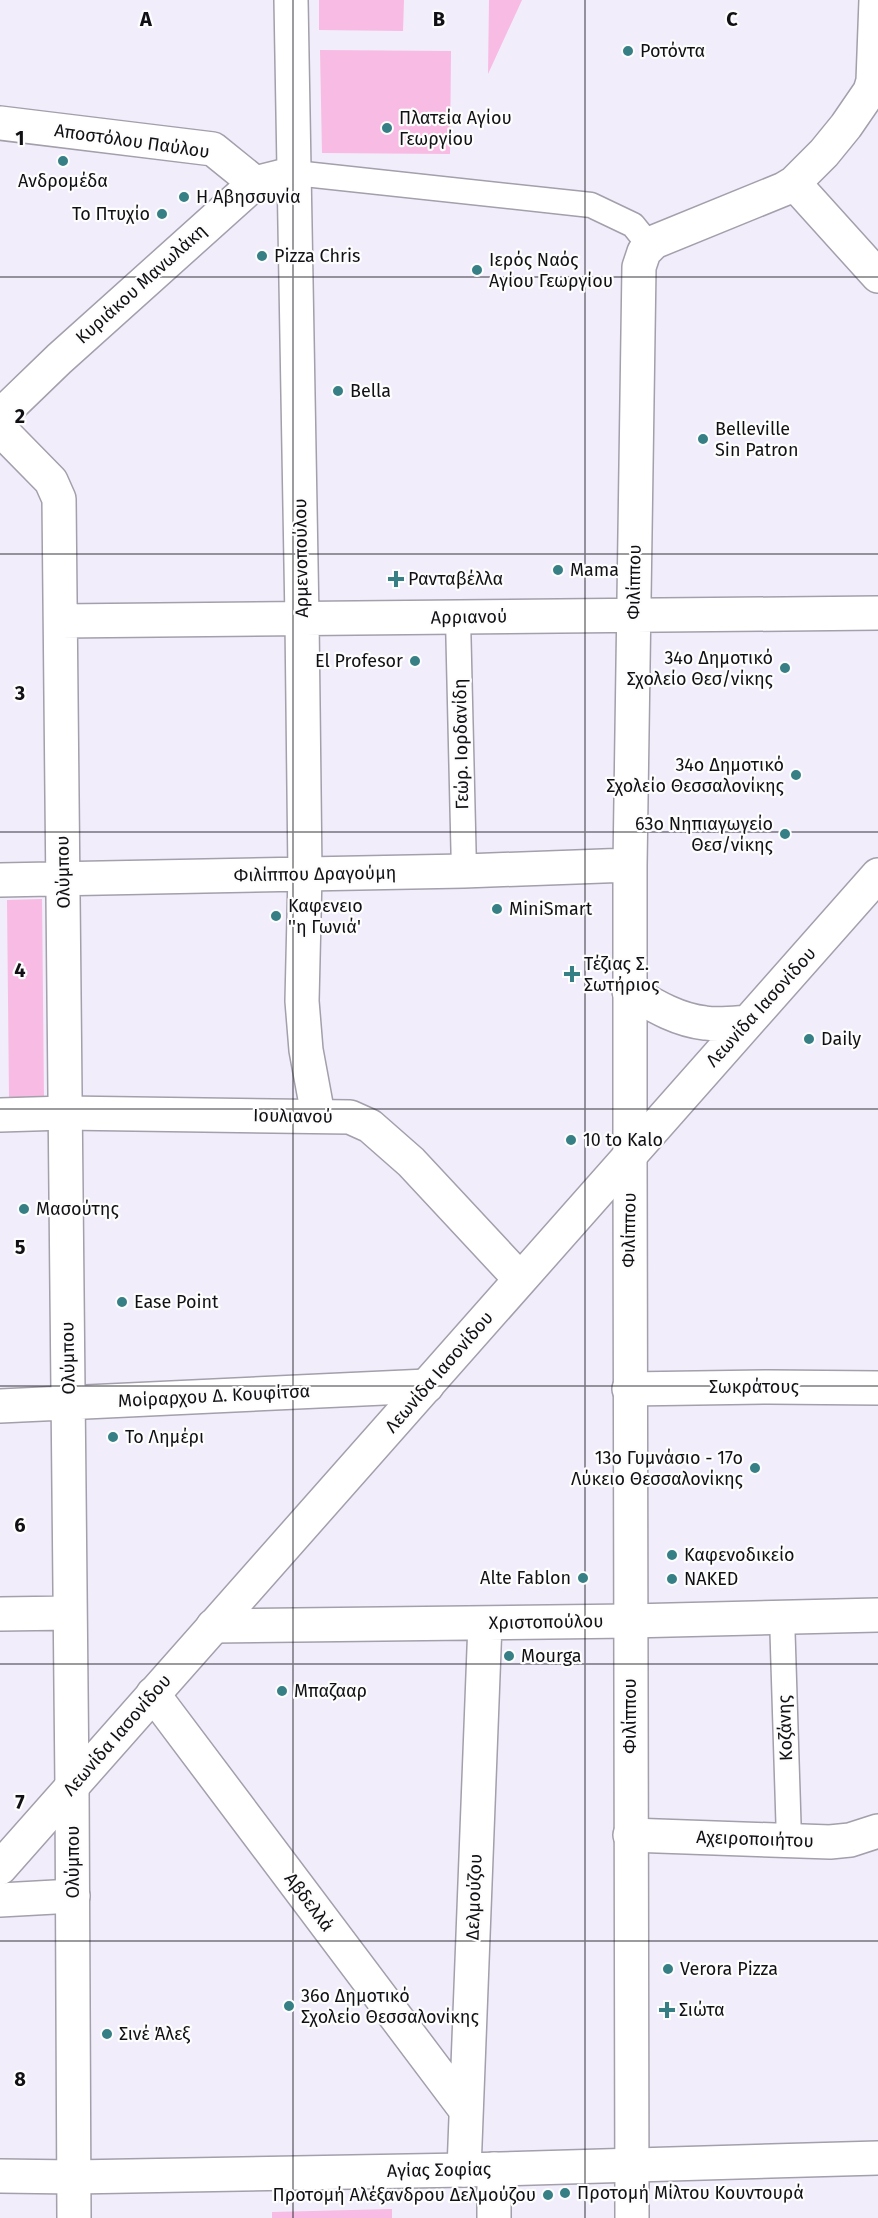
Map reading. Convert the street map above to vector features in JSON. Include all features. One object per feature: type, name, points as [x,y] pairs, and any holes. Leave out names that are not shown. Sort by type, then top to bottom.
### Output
[{"type":"street","name":"Αρμενοπούλου","points":[[291,0],[305,874],[302,1001],[306,1050],[318,1115]]},
{"type":"street","points":[[295,173],[591,205],[633,225],[650,246],[674,232],[777,193],[794,183],[824,153],[841,133],[876,81],[876,0]]},
{"type":"street","name":"Αποστόλου Παύλου","points":[[0,123],[213,149],[255,183]]},
{"type":"street","name":"Κυριάκου Μανωλάκη","points":[[0,416],[59,359],[255,183],[295,173]]},
{"type":"street","points":[[794,183],[878,276]]},
{"type":"street","name":"Φιλίππου","points":[[632,2218],[630,865],[638,278],[642,257],[650,246]]},
{"type":"street","name":"Ολύμπου","points":[[0,429],[51,481],[59,499],[73,1896],[74,2218]]},
{"type":"street","name":"Αρριανού","points":[[61,621],[878,613]]},
{"type":"street","name":"Γεώρ. Ιορδανίδη","points":[[458,618],[464,871]]},
{"type":"street","name":"Φιλίππου Δραγούμη","points":[[0,880],[464,871],[630,865]]},
{"type":"street","name":"Λεωνίδα Ιασονίδου","points":[[0,1868],[878,875]]},
{"type":"street","points":[[629,992],[660,1009],[696,1022],[748,1022]]},
{"type":"street","name":"Ιουλιανού","points":[[0,1115],[65,1113],[350,1117],[370,1126],[411,1162],[520,1278]]},
{"type":"street","name":"Μοίραρχου Δ. Κουφίτσα","points":[[0,1406],[427,1386]]},
{"type":"street","name":"Σωκράτους","points":[[629,1389],[878,1388]]},
{"type":"street","points":[[0,1614],[70,1613]]},
{"type":"street","name":"Χριστοπούλου","points":[[213,1626],[630,1621],[878,1615]]},
{"type":"street","name":"Κοζάνης","points":[[782,1616],[789,1840]]},
{"type":"street","name":"Δελμούζου","points":[[485,1623],[465,2109],[479,2170],[494,2218]]},
{"type":"street","name":"Αβδελλά","points":[[153,1695],[465,2109]]},
{"type":"street","name":"Αχειροποιήτου","points":[[630,1835],[830,1842],[849,1840],[878,1831]]},
{"type":"street","points":[[0,1900],[73,1896]]},
{"type":"street","name":"Αγίας Σοφίας","points":[[0,2176],[74,2177],[479,2170],[878,2158]]},
{"type":"shaded area","points":[[319,0],[404,0],[403,31],[319,30]]},
{"type":"shaded area","points":[[489,0],[522,0],[488,74]]},
{"type":"shaded area","points":[[320,50],[451,51],[450,154],[322,153]]},
{"type":"shaded area","points":[[42,899],[44,1098],[9,1098],[7,900]]},
{"type":"shaded area","points":[[392,2209],[392,2218],[272,2218],[272,2212]]},
{"type":"place","name":"Ροτόντα","points":[[628,51]]},
{"type":"place","name":"Πλατεία Αγίου Γεωργίου","points":[[387,128]]},
{"type":"place","name":"Ανδρομέδα","points":[[63,161]]},
{"type":"place","name":"Η Αβησσυνία","points":[[184,197]]},
{"type":"place","name":"Το Πτυχίο","points":[[162,214]]},
{"type":"place","name":"Pizza Chris","points":[[262,256]]},
{"type":"place","name":"Ιερός Ναός Αγίου Γεωργίου","points":[[477,270]]},
{"type":"place","name":"Bella","points":[[338,391]]},
{"type":"place","name":"Belleville Sin Patron","points":[[703,439]]},
{"type":"place","name":"Mama","points":[[558,570]]},
{"type":"place","name":"Ρανταβέλλα","points":[[396,579]]},
{"type":"place","name":"El Profesor","points":[[415,661]]},
{"type":"place","name":"34ο Δημοτικό Σχολείο Θεσ/νίκης","points":[[785,668]]},
{"type":"place","name":"34ο Δημοτικό Σχολείο Θεσσαλονίκης","points":[[796,775]]},
{"type":"place","name":"63ο Νηπιαγωγείο Θεσ/νίκης","points":[[785,834]]},
{"type":"place","name":"MiniSmart","points":[[497,909]]},
{"type":"place","name":"Καφενειο ''η Γωνιά'","points":[[276,916]]},
{"type":"place","name":"Τέζιας Σ. Σωτἠριος","points":[[572,974]]},
{"type":"place","name":"Daily","points":[[809,1039]]},
{"type":"place","name":"10 to Kalo","points":[[571,1140]]},
{"type":"place","name":"Μασούτης","points":[[24,1209]]},
{"type":"place","name":"Ease Point","points":[[122,1302]]},
{"type":"place","name":"Το Λημέρι","points":[[113,1437]]},
{"type":"place","name":"13ο Γυμνάσιο - 17ο Λύκειο Θεσσαλονίκης","points":[[755,1468]]},
{"type":"place","name":"Καφενοδικείο","points":[[672,1555]]},
{"type":"place","name":"Alte Fablon","points":[[583,1578]]},
{"type":"place","name":"NAKED","points":[[672,1579]]},
{"type":"place","name":"Mourga","points":[[509,1656]]},
{"type":"place","name":"Μπαζααρ","points":[[282,1691]]},
{"type":"place","name":"Verora Pizza","points":[[668,1969]]},
{"type":"place","name":"36ο Δημοτικό Σχολείο Θεσσαλονίκης","points":[[289,2006]]},
{"type":"place","name":"Σιώτα","points":[[667,2010]]},
{"type":"place","name":"Σινέ Άλεξ","points":[[107,2034]]},
{"type":"place","name":"Προτομή Μίλτου Κουντουρά","points":[[565,2193]]},
{"type":"place","name":"Προτομή Αλέξανδρου Δελμούζου","points":[[548,2195]]}]
